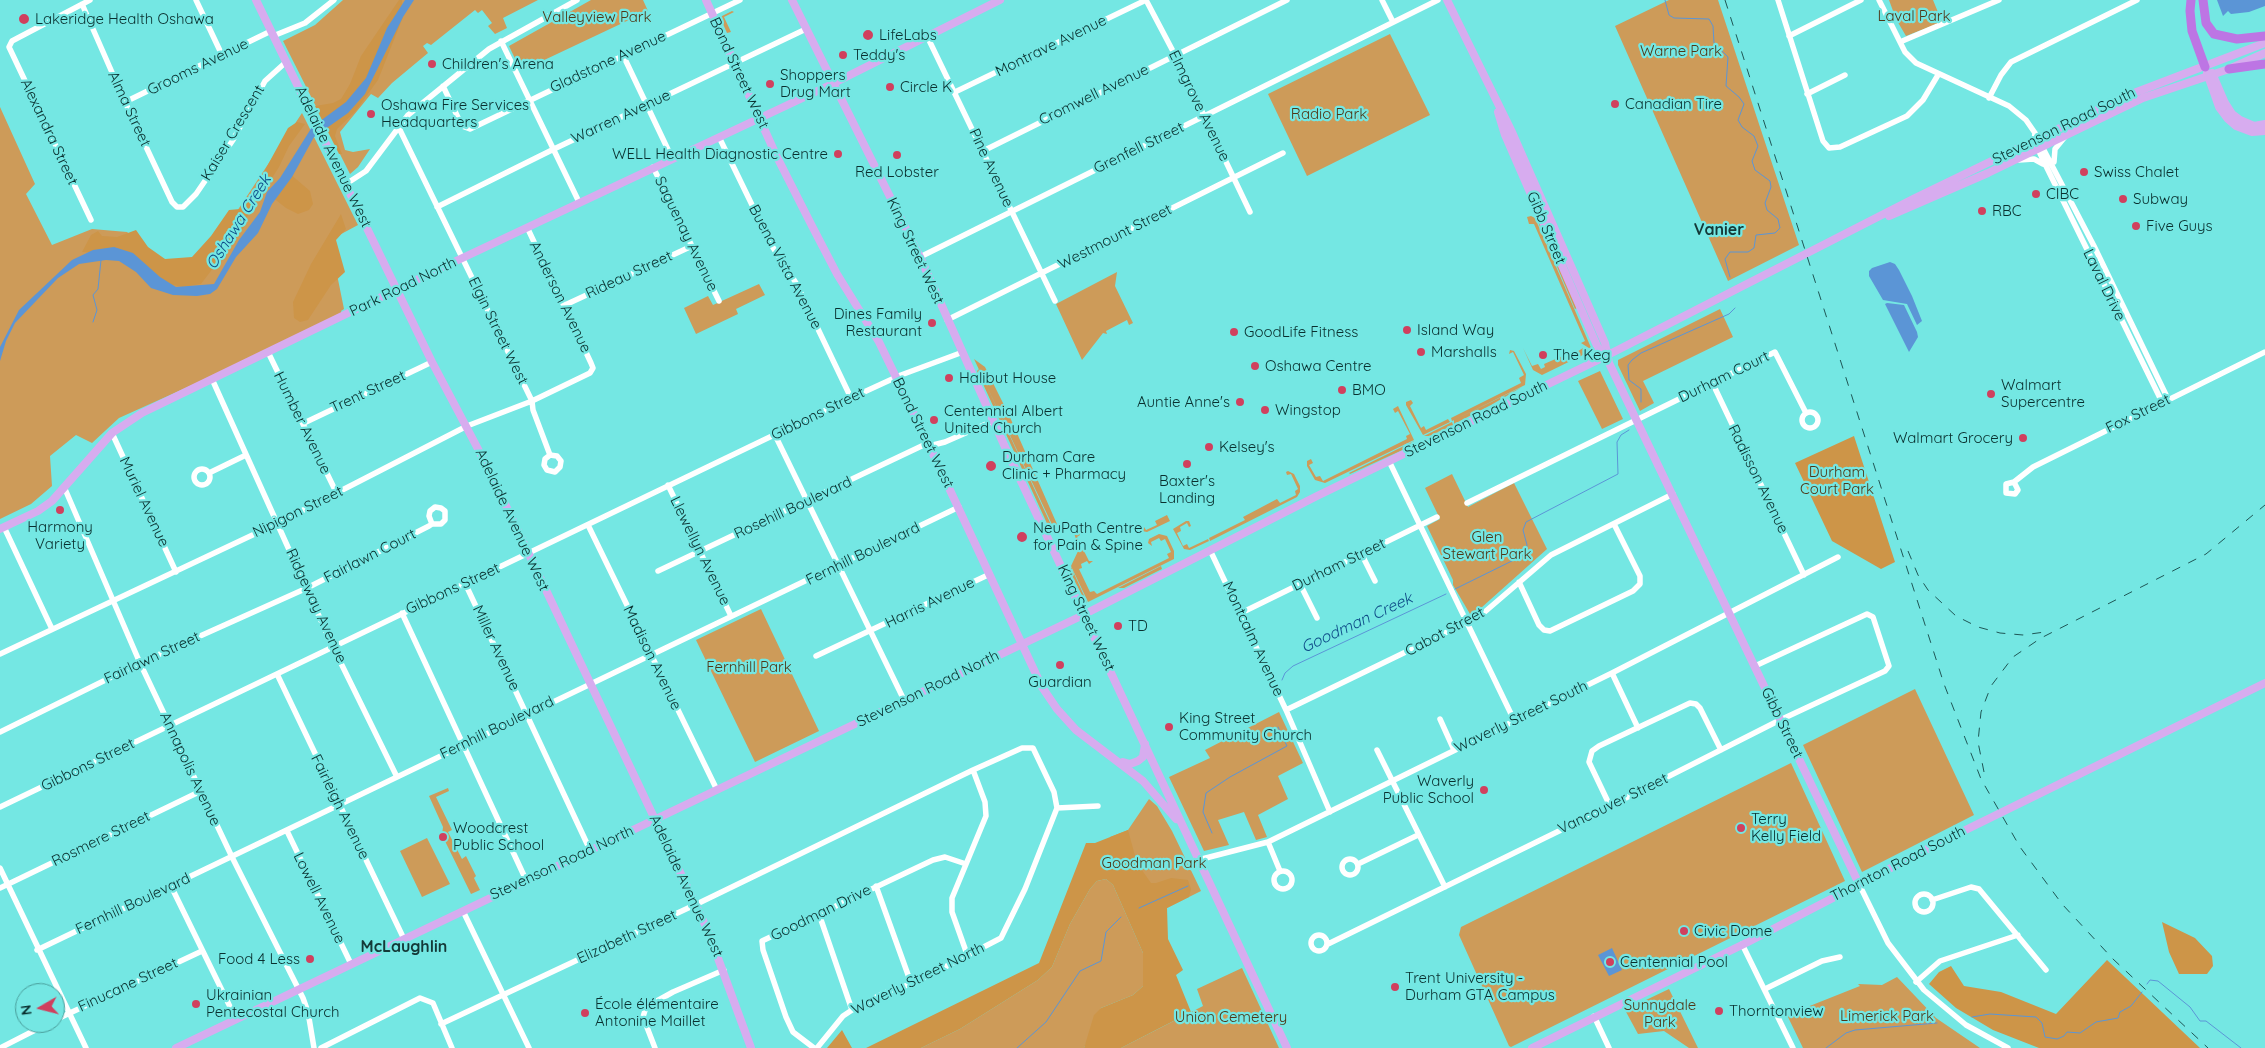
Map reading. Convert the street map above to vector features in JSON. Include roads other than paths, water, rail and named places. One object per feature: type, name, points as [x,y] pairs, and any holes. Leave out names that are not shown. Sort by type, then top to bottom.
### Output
[{"type":"highway","points":[[2192,0],[2190,11],[2192,31],[2205,67]]},
{"type":"highway","points":[[2203,0],[2206,23],[2214,34],[2237,39],[2265,36]]},
{"type":"highway","points":[[2229,69],[2265,64]]},
{"type":"main road","name":"Adelaide Avenue West","points":[[256,0],[432,362],[466,426],[696,904],[724,970],[751,1048]]},
{"type":"main road","name":"Bond Street West","points":[[706,0],[759,118],[829,260],[868,324],[929,444],[1042,687],[1057,709],[1076,730],[1143,781],[1185,831]]},
{"type":"main road","name":"King Street West","points":[[792,0],[920,257],[993,421],[1287,1048]]},
{"type":"main road","name":"Park Road North","points":[[2,528],[38,511],[65,489],[112,433],[134,417],[579,202],[833,83],[1000,0]]},
{"type":"main road","name":"Gibb Street","points":[[1447,0],[1494,97],[1505,136],[1598,348],[1606,356],[1637,418],[1859,884]]},
{"type":"main road","name":"Stevenson Road South","points":[[1084,614],[1210,550],[1606,356],[2036,137],[2139,89],[2205,67],[2265,43]]},
{"type":"main road","name":"Stevenson Road South","points":[[1869,223],[1884,219],[2041,148],[2144,98],[2211,76],[2265,53]]},
{"type":"main road","points":[[2205,67],[2232,114],[2254,126],[2265,124]]},
{"type":"main road","points":[[2211,76],[2219,106],[2228,119],[2236,126],[2252,132],[2265,131]]},
{"type":"main road","name":"Stevenson Road North","points":[[176,1048],[1084,614]]},
{"type":"main road","name":"Thornton Road South","points":[[1532,1048],[2265,683]]},
{"type":"main road","points":[[1116,760],[1130,764],[1138,761],[1143,756],[1145,744]]},
{"type":"street","points":[[82,4],[90,0]]},
{"type":"street","points":[[196,0],[222,54]]},
{"type":"street","points":[[272,33],[306,23],[332,0]]},
{"type":"street","points":[[346,184],[366,171],[398,126],[443,86],[501,40],[576,0]]},
{"type":"street","name":"Gladstone Avenue","points":[[443,86],[462,126],[466,128],[473,127],[740,0]]},
{"type":"street","name":"Elmgrove Avenue","points":[[1146,0],[1175,55],[1250,212]]},
{"type":"street","name":"Montrave Avenue","points":[[955,92],[1146,0]]},
{"type":"street","name":"Cromwell Avenue","points":[[983,151],[1287,0]]},
{"type":"street","points":[[1382,0],[1393,22]]},
{"type":"street","name":"Grenfell Street","points":[[920,257],[1438,0]]},
{"type":"street","points":[[1778,0],[1826,146],[1834,149],[1907,116],[1923,100],[1938,75]]},
{"type":"street","points":[[1789,36],[1861,0]]},
{"type":"street","name":"Laval Drive","points":[[1879,0],[1900,42],[1916,63],[2017,112],[2036,137],[2059,179],[2165,401]]},
{"type":"street","points":[[1900,42],[1999,0]]},
{"type":"street","points":[[1989,98],[2001,75],[2011,62],[2137,0]]},
{"type":"street","name":"Alexandra Street","points":[[82,4],[10,43],[9,47],[91,220]]},
{"type":"street","name":"Alma Street","points":[[82,4],[172,202],[177,207],[183,207]]},
{"type":"street","name":"Warren Avenue","points":[[437,207],[806,29]]},
{"type":"street","name":"Grooms Avenue","points":[[125,102],[222,54],[272,33]]},
{"type":"street","name":"Pine Avenue","points":[[927,36],[1054,301]]},
{"type":"street","points":[[501,40],[579,202]]},
{"type":"street","points":[[622,55],[672,158]]},
{"type":"street","name":"Kaiser Crescent","points":[[183,207],[196,194],[233,140],[265,81],[286,62]]},
{"type":"street","points":[[1808,94],[1845,75]]},
{"type":"street","name":"Elgin Street West","points":[[398,126],[532,401],[533,410],[550,455]]},
{"type":"street","name":"Laval Drive","points":[[2059,179],[2054,163],[2054,152],[2058,144],[2069,134]]},
{"type":"street","name":"Buena Vista Avenue","points":[[719,137],[772,246],[796,283],[851,398]]},
{"type":"street","name":"Laval Drive","points":[[2041,148],[2046,168],[2165,401]]},
{"type":"street","name":"Westmount Street","points":[[947,320],[1283,153]]},
{"type":"street","points":[[2012,161],[2034,159],[2042,162],[2046,168]]},
{"type":"street","name":"Saguenay Avenue","points":[[653,167],[719,301]]},
{"type":"street","name":"Anderson Avenue","points":[[527,227],[593,368]]},
{"type":"street","name":"Rideau Street","points":[[565,305],[692,246]]},
{"type":"street","name":"Humber Avenue","points":[[268,352],[337,494]]},
{"type":"street","name":"Gibbons Street","points":[[0,808],[851,398],[896,377],[963,352]]},
{"type":"street","name":"Durham Court","points":[[1637,418],[1775,352],[1806,413]]},
{"type":"street","name":"Fox Street","points":[[2014,482],[2033,467],[2265,352]]},
{"type":"street","name":"Trent Street","points":[[304,423],[432,362]]},
{"type":"street","name":"Nipigon Street","points":[[0,654],[278,523],[466,426],[532,401],[590,373],[593,368]]},
{"type":"street","name":"Ridgeway Avenue","points":[[212,379],[333,647],[397,777]]},
{"type":"street","name":"Radisson Avenue","points":[[1712,382],[1804,575]]},
{"type":"street","points":[[1467,503],[1637,418]]},
{"type":"street","name":"Rosehill Boulevard","points":[[658,571],[929,444],[945,442],[993,421]]},
{"type":"street","name":"Muriel Avenue","points":[[112,433],[176,572]]},
{"type":"street","points":[[775,435],[904,700]]},
{"type":"street","points":[[209,473],[246,454]]},
{"type":"street","points":[[1389,462],[1514,720]]},
{"type":"street","name":"Llewellyn Avenue","points":[[668,485],[731,616]]},
{"type":"street","name":"Annapolis Avenue","points":[[65,489],[140,662],[308,1012],[314,1048]]},
{"type":"street","name":"Cabot Street","points":[[1286,710],[1468,623],[1490,609],[1552,555],[1673,494]]},
{"type":"street","name":"Fernhill Boulevard","points":[[37,950],[339,806],[462,744],[959,508]]},
{"type":"street","name":"Durham Street","points":[[1241,613],[1361,553],[1438,518]]},
{"type":"street","name":"Fairlawn Court","points":[[307,588],[432,524]]},
{"type":"street","points":[[1520,582],[1539,625],[1544,630],[1550,631],[1632,591],[1640,584],[1640,576],[1614,524]]},
{"type":"street","name":"Madison Avenue","points":[[588,525],[717,790]]},
{"type":"street","points":[[2,528],[52,629]]},
{"type":"street","name":"Montcalm Avenue","points":[[1210,550],[1286,710],[1330,812]]},
{"type":"street","points":[[1361,553],[1375,582]]},
{"type":"street","name":"Waverly Street South","points":[[1198,860],[1268,842],[1612,673],[1838,558]]},
{"type":"street","name":"Harris Avenue","points":[[816,656],[990,574]]},
{"type":"street","name":"Miller Avenue","points":[[464,583],[590,850]]},
{"type":"street","points":[[1300,584],[1317,618]]},
{"type":"street","name":"Fairlawn Street","points":[[0,732],[140,662],[307,588]]},
{"type":"street","points":[[402,613],[526,880]]},
{"type":"street","name":"Vancouver Street","points":[[1328,944],[1887,669],[1889,661],[1873,617],[1863,615],[1755,666]]},
{"type":"street","points":[[1612,673],[1638,728]]},
{"type":"street","name":"Fairleigh Avenue","points":[[277,674],[404,939]]},
{"type":"street","points":[[1610,806],[1589,762],[1589,756],[1599,746],[1690,703],[1696,704],[1721,750]]},
{"type":"street","points":[[1440,719],[1454,750]]},
{"type":"street","name":"Elizabeth Street","points":[[441,1024],[696,904],[973,770],[1028,747],[1033,748],[1040,759],[1054,792],[1057,808]]},
{"type":"street","points":[[1377,750],[1445,888]]},
{"type":"street","points":[[968,956],[952,912],[952,898],[986,816],[985,802],[973,770]]},
{"type":"street","name":"Rosmere Street","points":[[0,888],[201,791]]},
{"type":"street","points":[[1057,808],[1098,806]]},
{"type":"street","name":"Waverly Street North","points":[[816,1048],[843,1016],[852,1010],[884,993],[911,983],[968,956],[1001,938],[1025,889],[1057,808]]},
{"type":"street","name":"Lowell Avenue","points":[[287,831],[351,964]]},
{"type":"street","points":[[1358,864],[1418,835]]},
{"type":"street","points":[[1268,842],[1280,871]]},
{"type":"street","name":"Goodman Drive","points":[[816,1048],[793,1032],[762,950],[762,941],[876,886],[945,857],[966,864]]},
{"type":"street","points":[[0,868],[37,950],[86,1048]]},
{"type":"street","name":"Gibb Street","points":[[1859,884],[1888,943],[1916,982],[1953,1016],[1976,1032],[2008,1048]]},
{"type":"street","points":[[171,886],[236,1019]]},
{"type":"street","points":[[876,886],[911,983]]},
{"type":"street","points":[[1932,900],[1971,887],[1979,889],[2046,970]]},
{"type":"street","points":[[463,911],[529,1048]]},
{"type":"street","points":[[819,914],[852,1010]]},
{"type":"street","points":[[1916,982],[1940,961],[2018,935]]},
{"type":"street","points":[[1742,944],[1793,1048]]},
{"type":"street","name":"Finucane Street","points":[[65,1015],[202,951]]},
{"type":"street","points":[[1764,989],[1822,962],[1840,958]]},
{"type":"street","points":[[655,1048],[643,1016],[646,1007],[673,992],[724,970]]},
{"type":"street","points":[[321,1048],[420,998],[432,1003],[452,1048]]},
{"type":"street","points":[[1594,1016],[1609,1048]]},
{"type":"street","points":[[0,1047],[29,1033]]},
{"type":"water","points":[[405,0],[414,0],[403,17],[365,94],[348,113],[314,137],[292,177],[272,204],[258,233],[236,257],[217,289],[210,294],[197,296],[173,295],[151,288],[136,272],[119,261],[106,260],[79,264],[58,278],[15,323],[6,341],[0,361],[0,347],[19,310],[72,260],[93,250],[114,247],[133,253],[160,277],[176,287],[214,284],[239,240],[260,212],[267,192],[280,178],[312,127],[346,102],[366,78],[387,28]]},
{"type":"water","points":[[2217,0],[2265,0],[2265,6],[2249,12],[2231,14],[2228,11],[2223,16]]},
{"type":"water","points":[[1890,262],[1895,264],[1899,270],[1912,296],[1922,321],[1917,325],[1907,304],[1883,300],[1869,276],[1869,271],[1872,268]]},
{"type":"water","points":[[1885,304],[1904,305],[1917,332],[1918,337],[1909,352]]},
{"type":"water","name":"Centennial Pool","points":[[1612,948],[1622,970],[1609,976],[1598,955]]},
{"type":"waterway","name":"Goodman Creek","points":[[1665,0],[1669,15],[1674,18],[1709,19],[1713,26],[1714,43],[1728,57],[1726,86],[1744,104],[1738,120],[1742,127],[1754,136],[1758,146],[1752,161],[1755,170],[1770,181],[1771,187],[1765,203],[1767,210],[1778,219],[1780,228],[1775,233],[1756,235],[1754,248],[1748,252],[1730,252],[1725,259],[1730,277]]},
{"type":"waterway","points":[[93,322],[97,310],[93,295],[98,289],[101,260]]},
{"type":"waterway","name":"Goodman Creek","points":[[1641,402],[1641,389],[1629,380],[1628,365],[1632,360],[1641,353],[1729,314],[1735,308]]},
{"type":"waterway","name":"Goodman Creek","points":[[1455,589],[1526,554],[1527,545],[1523,530],[1526,522],[1618,474],[1617,442],[1621,435],[1629,430]]},
{"type":"waterway","name":"Goodman Creek","points":[[1282,680],[1285,673],[1293,666],[1446,594]]},
{"type":"waterway","name":"Goodman Creek","points":[[1212,833],[1203,812],[1206,793],[1230,777],[1287,746],[1278,727]]},
{"type":"waterway","name":"Goodman Creek","points":[[1139,908],[1188,886]]},
{"type":"waterway","name":"Goodman Creek","points":[[1017,1048],[1046,1022],[1080,971],[1101,961],[1106,932],[1121,917]]},
{"type":"waterway","points":[[2147,984],[2150,980],[2158,981],[2190,1007],[2200,1021],[2206,1021],[2241,1048]]},
{"type":"waterway","points":[[1972,1017],[1990,1014],[2036,1017],[2042,1023],[2045,1037],[2057,1039],[2064,1036],[2067,1032],[2080,1033],[2096,1022],[2118,1018],[2120,1012],[2131,1006],[2142,992]]},
{"type":"waterway","points":[[1826,1048],[1846,1033],[1855,1030],[1937,1023]]},
{"type":"railway","points":[[1725,0],[1944,684],[1981,779],[2020,847],[2062,904],[2113,959],[2208,1048]]},
{"type":"railway","points":[[1984,772],[1978,742],[1981,712],[1991,686],[2013,657],[2041,638],[2206,554],[2265,505]]},
{"type":"railway","points":[[1908,551],[1918,575],[1928,590],[1956,616],[1978,627],[2000,633],[2023,635],[2045,632]]},
{"type":"place","name":"Lakeridge Health Oshawa","points":[[24,19]]},
{"type":"place","name":"LifeLabs","points":[[868,35]]},
{"type":"place","name":"Teddy's","points":[[843,55]]},
{"type":"place","name":"Children's Arena","points":[[432,64]]},
{"type":"place","name":"Shoppers Drug Mart","points":[[770,84]]},
{"type":"place","name":"Circle K","points":[[890,87]]},
{"type":"place","name":"Canadian Tire","points":[[1615,104]]},
{"type":"place","name":"Oshawa Fire Services Headquarters","points":[[371,114]]},
{"type":"place","name":"WELL Health Diagnostic Centre","points":[[838,154]]},
{"type":"place","name":"Red Lobster","points":[[897,155]]},
{"type":"place","name":"Swiss Chalet","points":[[2084,172]]},
{"type":"place","name":"CIBC","points":[[2036,194]]},
{"type":"place","name":"Subway","points":[[2123,199]]},
{"type":"place","name":"RBC","points":[[1982,211]]},
{"type":"place","name":"Five Guys","points":[[2136,226]]},
{"type":"place","name":"Dines Family Restaurant","points":[[932,323]]},
{"type":"place","name":"Island Way","points":[[1407,330]]},
{"type":"place","name":"GoodLife Fitness","points":[[1234,332]]},
{"type":"place","name":"Marshalls","points":[[1421,352]]},
{"type":"place","name":"The Keg","points":[[1543,355]]},
{"type":"place","name":"Oshawa Centre","points":[[1255,366]]},
{"type":"place","name":"Halibut House","points":[[949,378]]},
{"type":"place","name":"BMO","points":[[1342,390]]},
{"type":"place","name":"Walmart Supercentre","points":[[1991,394]]},
{"type":"place","name":"Auntie Anne's","points":[[1240,402]]},
{"type":"place","name":"Wingstop","points":[[1265,410]]},
{"type":"place","name":"Centennial Albert United Church","points":[[934,420]]},
{"type":"place","name":"Walmart Grocery","points":[[2023,438]]},
{"type":"place","name":"Kelsey's","points":[[1209,447]]},
{"type":"place","name":"Baxter's Landing","points":[[1187,464]]},
{"type":"place","name":"Durham Care Clinic + Pharmacy","points":[[991,466]]},
{"type":"place","name":"Harmony Variety","points":[[60,510]]},
{"type":"place","name":"NeuPath Centre for Pain & Spine","points":[[1022,537]]},
{"type":"place","name":"TD","points":[[1118,626]]},
{"type":"place","name":"Guardian","points":[[1060,665]]},
{"type":"place","name":"King Street Community Church","points":[[1169,727]]},
{"type":"place","name":"Waverly Public School","points":[[1484,790]]},
{"type":"place","name":"Terry Kelly Field","points":[[1741,828]]},
{"type":"place","name":"Woodcrest Public School","points":[[443,837]]},
{"type":"place","name":"Civic Dome","points":[[1684,931]]},
{"type":"place","name":"Food 4 Less","points":[[310,959]]},
{"type":"place","name":"Centennial Pool","points":[[1610,962]]},
{"type":"place","name":"Trent University - Durham GTA Campus","points":[[1395,987]]},
{"type":"place","name":"Ukrainian Pentecostal Church","points":[[196,1004]]},
{"type":"place","name":"Thorntonview","points":[[1719,1011]]},
{"type":"place","name":"École élémentaire Antonine Maillet","points":[[585,1013]]},
{"type":"district","name":"Vanier","points":[[1719,230]]},
{"type":"district","name":"McLaughlin","points":[[404,947]]},
{"type":"park label","name":"Laval Park","points":[[1914,16]]},
{"type":"park label","name":"Valleyview Park","points":[[597,17]]},
{"type":"park label","name":"Warne Park","points":[[1681,51]]},
{"type":"park label","name":"Radio Park","points":[[1329,114]]},
{"type":"park label","name":"Durham Court Park","points":[[1837,480]]},
{"type":"park label","name":"Glen Stewart Park","points":[[1487,546]]},
{"type":"park label","name":"Fernhill Park","points":[[749,667]]},
{"type":"park label","name":"Goodman Park","points":[[1154,863]]},
{"type":"park label","name":"Sunnydale Park","points":[[1660,1014]]},
{"type":"park label","name":"Limerick Park","points":[[1887,1016]]},
{"type":"park label","name":"Union Cemetery","points":[[1231,1017]]},
{"type":"water label","name":"Oshawa Creek","points":[[239,222]]}]
